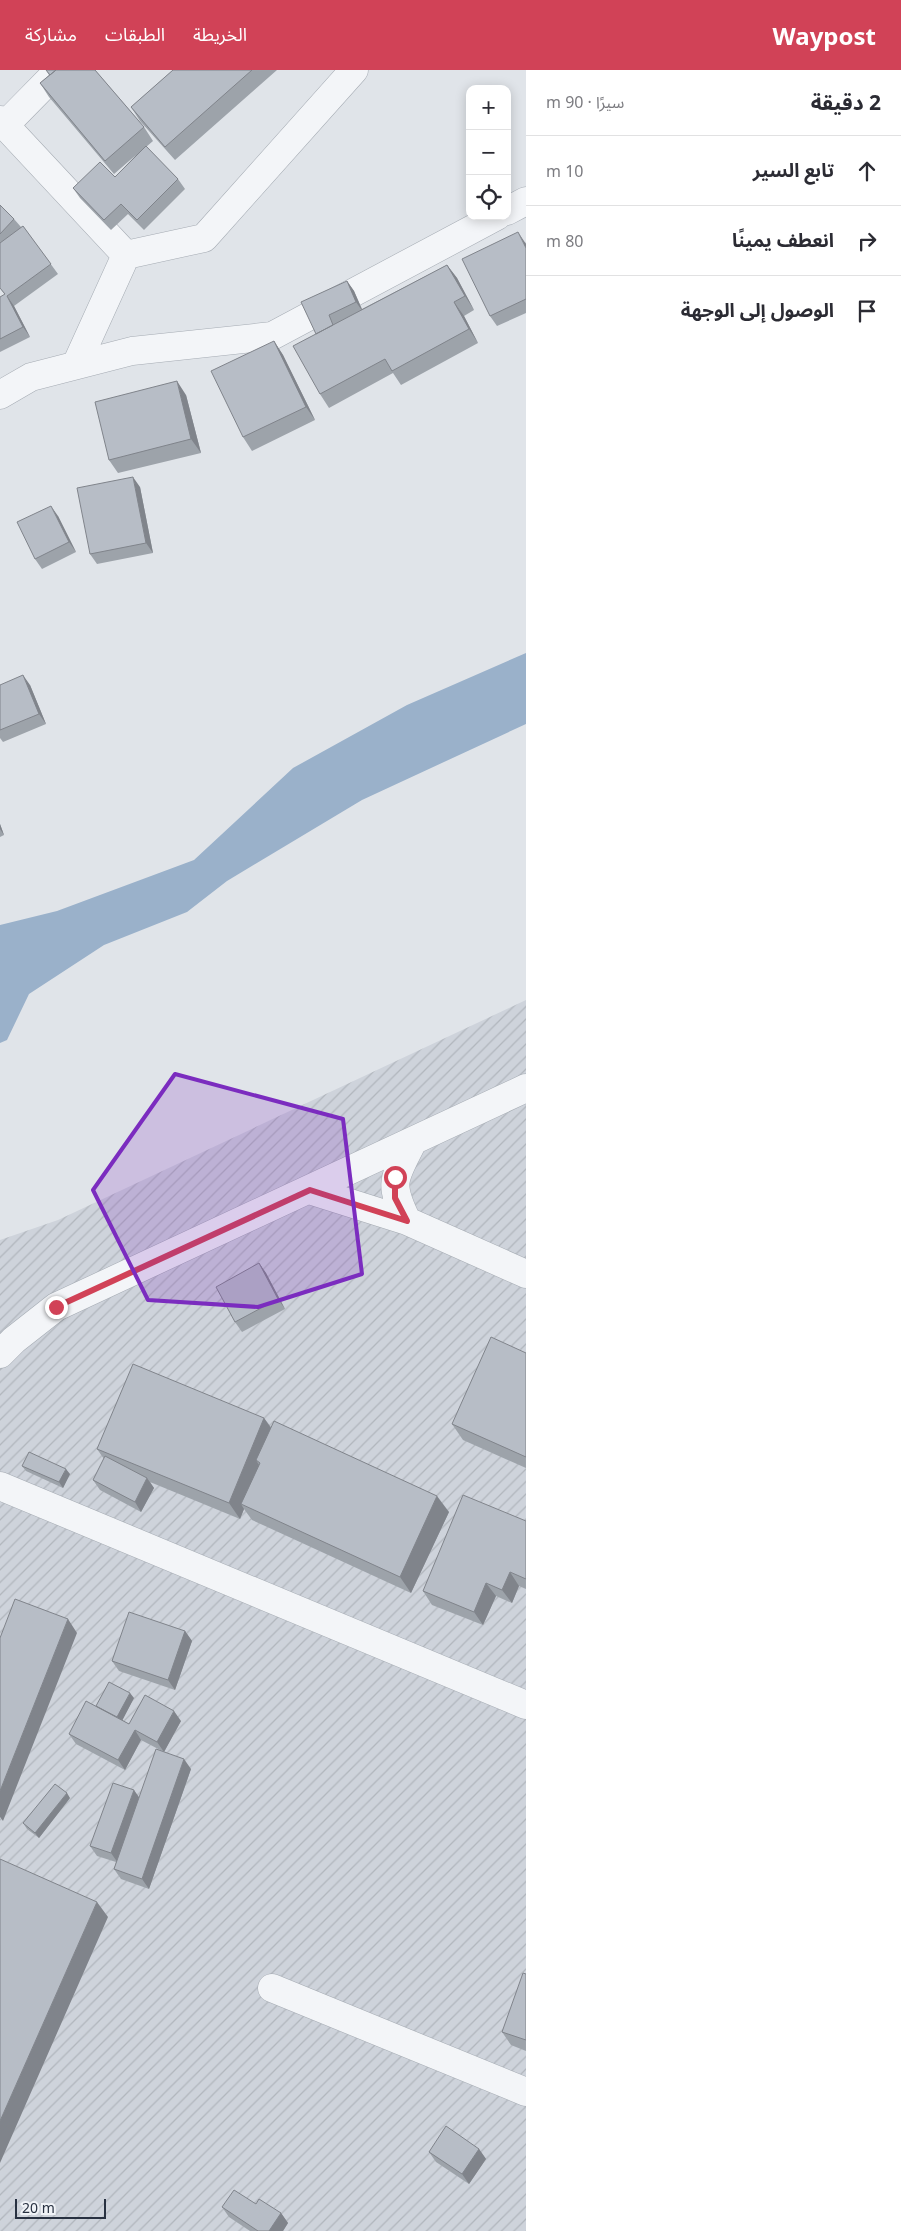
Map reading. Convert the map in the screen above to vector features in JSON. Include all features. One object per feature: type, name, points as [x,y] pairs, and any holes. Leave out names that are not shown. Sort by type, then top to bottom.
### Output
[{"type":"street","points":[[59,70],[2,123],[126,255]]},
{"type":"street","points":[[126,255],[204,238],[354,70]]},
{"type":"street","points":[[511,209],[526,201]]},
{"type":"street","points":[[0,395],[31,377],[132,350],[272,336],[490,220]]},
{"type":"street","points":[[76,365],[126,255]]},
{"type":"street","points":[[0,1354],[14,1340],[56,1307],[412,1143],[526,1088]]},
{"type":"street","points":[[407,1221],[395,1198],[395,1177],[412,1143]]},
{"type":"street","points":[[310,1190],[407,1221],[526,1274]]},
{"type":"street","points":[[0,1486],[526,1706]]},
{"type":"street","points":[[272,1988],[526,2092]]},
{"type":"highlighted area","points":[[175,1074],[343,1119],[362,1274],[258,1307],[148,1300],[93,1190]]},
{"type":"shaded area","points":[[526,1000],[526,2231],[0,2231],[0,1240],[58,1220]]},
{"type":"water","points":[[526,653],[526,724],[362,800],[227,881],[187,912],[104,945],[29,994],[7,1040],[0,1043],[0,925],[57,911],[194,860],[293,768],[407,705]]},
{"type":"building","points":[[46,70],[56,70],[50,75]]},
{"type":"building","points":[[56,70],[95,70],[144,127],[105,161],[40,83]]},
{"type":"building","points":[[173,70],[252,70],[165,147],[131,107]]},
{"type":"building","points":[[146,146],[178,179],[137,220],[121,204],[104,220],[73,188],[100,162],[115,177]]},
{"type":"building","points":[[0,205],[14,219],[0,234]]},
{"type":"building","points":[[23,226],[51,264],[7,296],[23,327],[0,339],[0,297],[5,294],[0,288],[0,243]]},
{"type":"building","points":[[518,232],[526,248],[526,299],[490,316],[462,259]]},
{"type":"building","points":[[447,265],[465,296],[454,302],[469,329],[392,371],[385,359],[320,394],[293,346]]},
{"type":"building","points":[[347,281],[356,302],[329,315],[333,325],[316,334],[301,302]]},
{"type":"building","points":[[274,341],[306,407],[243,437],[211,371]]},
{"type":"building","points":[[177,381],[191,439],[109,460],[95,402]]},
{"type":"building","points":[[133,477],[146,543],[90,554],[77,488]]},
{"type":"building","points":[[51,506],[69,542],[35,559],[17,522]]},
{"type":"building","points":[[23,675],[39,714],[0,730],[0,685]]},
{"type":"building","points":[[259,1263],[278,1299],[235,1322],[216,1287]]},
{"type":"building","points":[[491,1337],[526,1353],[526,1457],[452,1424]]},
{"type":"building","points":[[133,1364],[264,1418],[229,1503],[97,1449]]},
{"type":"building","points":[[274,1421],[437,1496],[400,1577],[241,1504],[260,1463],[256,1460]]},
{"type":"building","points":[[29,1452],[66,1469],[59,1482],[22,1466]]},
{"type":"building","points":[[105,1456],[147,1478],[135,1502],[93,1480]]},
{"type":"building","points":[[463,1495],[526,1521],[526,1579],[510,1572],[502,1590],[486,1583],[474,1612],[423,1591]]},
{"type":"building","points":[[15,1599],[68,1619],[0,1791],[0,1638]]},
{"type":"building","points":[[129,1612],[185,1631],[168,1680],[112,1661]]},
{"type":"building","points":[[109,1682],[130,1693],[117,1717],[96,1706]]},
{"type":"building","points":[[145,1695],[174,1711],[157,1742],[135,1730],[118,1760],[69,1734],[86,1701],[129,1724]]},
{"type":"building","points":[[156,1749],[184,1759],[142,1879],[114,1869]]},
{"type":"building","points":[[113,1783],[134,1790],[111,1853],[90,1846]]},
{"type":"building","points":[[55,1784],[67,1793],[35,1833],[23,1823]]},
{"type":"building","points":[[0,1859],[97,1902],[0,2121]]},
{"type":"building","points":[[523,1973],[526,1974],[526,2040],[502,2032]]},
{"type":"building","points":[[446,2126],[479,2149],[462,2174],[429,2152]]},
{"type":"building","points":[[234,2190],[256,2204],[259,2199],[281,2213],[269,2231],[258,2231],[222,2207]]},
{"type":"route","points":[[56,1307],[310,1190],[407,1221],[395,1198],[395,1177]]}]
